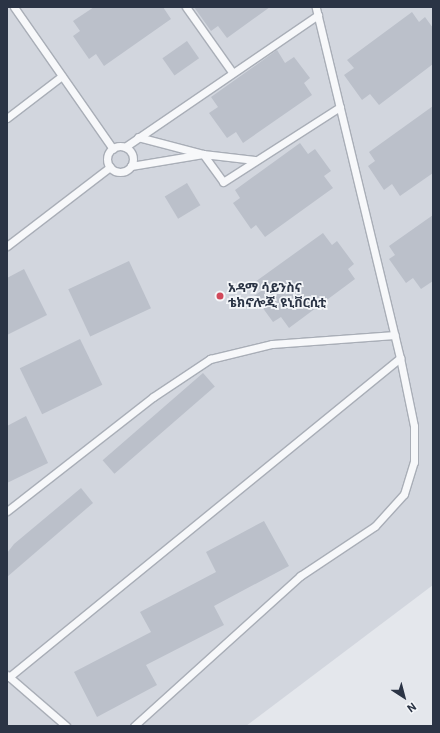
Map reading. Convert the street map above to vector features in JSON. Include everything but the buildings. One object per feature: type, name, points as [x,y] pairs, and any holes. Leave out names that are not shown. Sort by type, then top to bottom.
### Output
[{"type":"lane","points":[[14,7],[113,149]]},
{"type":"lane","points":[[186,7],[232,72]]},
{"type":"lane","points":[[134,726],[300,576],[375,526],[404,494],[414,462],[414,426],[400,358],[316,7]]},
{"type":"lane","points":[[203,154],[131,166],[118,172],[110,167],[108,157],[113,149],[124,147],[232,72],[318,15]]},
{"type":"lane","points":[[7,118],[62,76]]},
{"type":"lane","points":[[203,154],[223,182],[255,160],[340,107]]},
{"type":"lane","points":[[138,137],[203,154],[255,160]]},
{"type":"lane","points":[[124,147],[133,156],[131,166]]},
{"type":"lane","points":[[7,246],[110,167]]},
{"type":"lane","points":[[7,511],[153,397],[210,359],[272,344],[395,335]]},
{"type":"lane","points":[[66,726],[8,676],[400,358]]},
{"type":"shaded area","name":"አዳማ ሳይንስና ቴክኖሎጂ ዩኒቨርሲቲ","points":[[7,7],[433,7],[433,585],[246,726],[7,726]]},
{"type":"place","name":"አዳማ ሳይንስና ቴክኖሎጂ ዩኒቨርሲቲ","points":[[220,296]]}]
